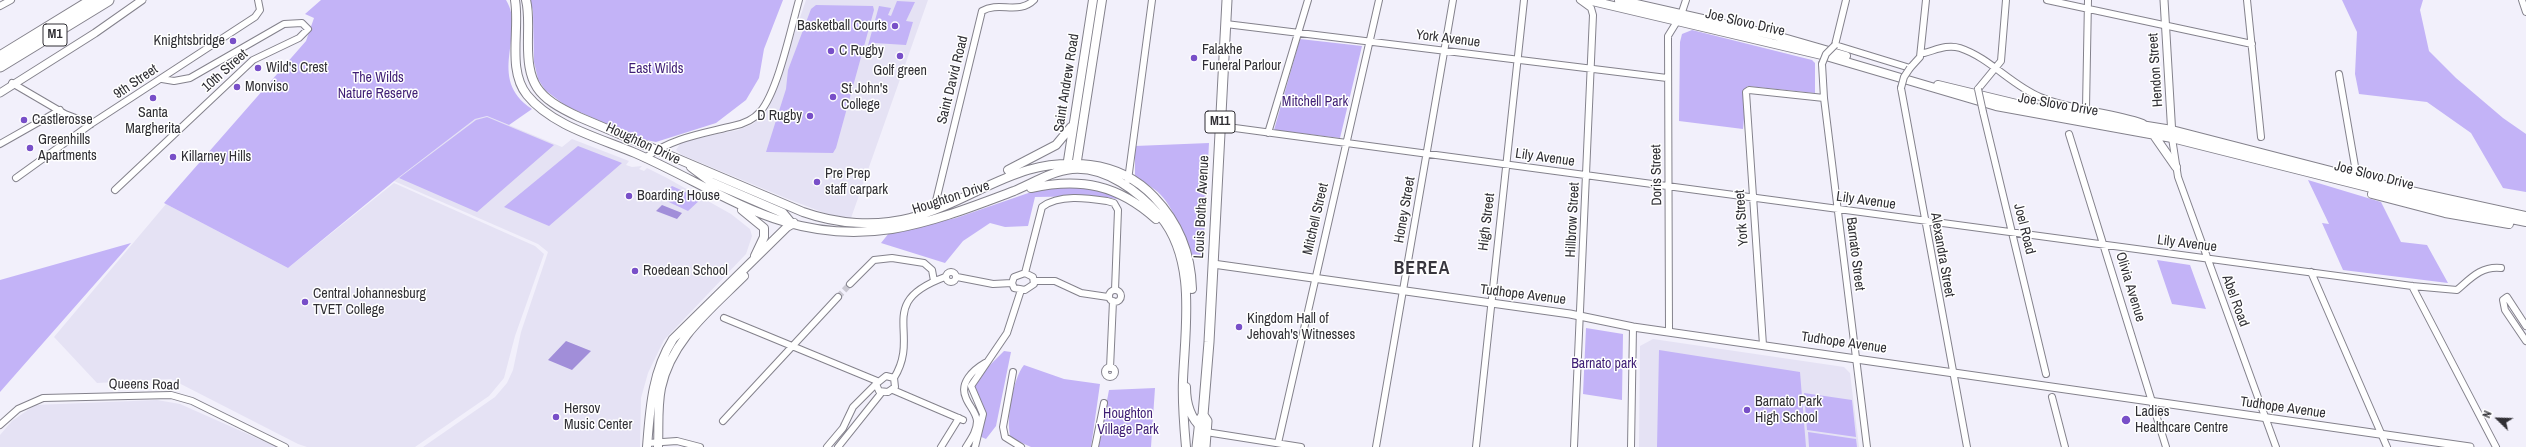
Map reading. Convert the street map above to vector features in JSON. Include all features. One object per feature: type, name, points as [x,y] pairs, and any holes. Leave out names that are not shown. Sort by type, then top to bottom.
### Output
[{"type":"highway","points":[[61,21],[86,0]]},
{"type":"highway","name":"M1","points":[[0,57],[93,0]]},
{"type":"highway","name":"M1","points":[[0,66],[67,27],[108,0]]},
{"type":"main road","name":"Houghton Drive","points":[[514,0],[518,16],[517,73],[529,98],[554,117],[646,158],[756,213],[792,224],[879,230],[922,223],[975,206],[1067,166]]},
{"type":"main road","name":"Houghton Drive","points":[[526,0],[528,10],[527,69],[531,83],[539,94],[564,110],[815,217],[859,223],[903,219],[934,209],[1025,168],[1067,166],[1103,167],[1154,196],[1167,210],[1181,234],[1189,256],[1192,284],[1186,390],[1189,410],[1203,429]]},
{"type":"main road","name":"Saint Andrew Road","points":[[1067,166],[1093,0]]},
{"type":"main road","name":"Saint Andrew Road","points":[[1076,166],[1102,0]]},
{"type":"main road","name":"Louis Botha Avenue","points":[[1203,429],[1207,421],[1203,415],[1214,264],[1227,0]]},
{"type":"main road","name":"Joe Slovo Drive","points":[[1588,0],[1808,45],[1976,95],[2291,159],[2314,162],[2358,178],[2526,222]]},
{"type":"main road","name":"Joe Slovo Drive","points":[[1619,0],[1679,18]]},
{"type":"main road","points":[[953,200],[1056,146],[1067,133],[1074,116]]},
{"type":"main road","points":[[2152,130],[2176,168]]},
{"type":"main road","name":"Joe Slovo Drive","points":[[2172,134],[2321,176],[2358,178],[2526,215]]},
{"type":"main road","points":[[680,159],[712,182],[785,214],[792,224]]},
{"type":"main road","points":[[2321,176],[2342,185],[2398,201],[2475,219],[2526,226]]},
{"type":"main road","name":"Houghton Drive","points":[[1127,181],[1152,206],[1169,230],[1181,255],[1186,280],[1181,398],[1186,447]]},
{"type":"main road","points":[[975,206],[1042,185],[1080,183],[1104,187],[1127,195],[1145,207],[1169,230]]},
{"type":"main road","points":[[724,198],[764,228],[762,242],[750,263]]},
{"type":"main road","points":[[934,209],[943,213],[953,214]]},
{"type":"main road","points":[[648,445],[653,388],[664,353],[673,339],[698,313],[792,224],[804,222],[841,224],[859,223]]},
{"type":"main road","points":[[658,444],[660,390],[678,345],[698,322],[789,232],[792,224]]},
{"type":"main road","points":[[789,232],[810,226]]},
{"type":"main road","name":"M11","points":[[1197,447],[1203,429]]},
{"type":"main road","name":"M11","points":[[1203,429],[1205,447]]},
{"type":"street","points":[[0,6],[11,0]]},
{"type":"street","name":"9th Street","points":[[16,178],[91,124],[256,17],[260,10],[258,0]]},
{"type":"street","points":[[646,158],[656,149],[700,132],[742,123],[759,112],[768,96],[800,0]]},
{"type":"street","name":"Saint David Road","points":[[934,209],[982,11],[991,5],[1026,5],[1034,0]]},
{"type":"street","points":[[1127,181],[1152,0]]},
{"type":"street","points":[[1268,133],[1308,0]]},
{"type":"street","name":"Mitchell Street","points":[[1278,443],[1379,0]]},
{"type":"street","name":"Honey Street","points":[[1376,447],[1453,0]]},
{"type":"street","name":"High Street","points":[[1476,447],[1490,304],[1524,0]]},
{"type":"street","name":"Hillbrow Street","points":[[1574,447],[1592,69],[1593,10],[1580,0]]},
{"type":"street","name":"Doris Street","points":[[1670,332],[1670,186],[1666,78],[1668,36],[1679,18],[1686,0]]},
{"type":"street","points":[[1846,0],[1835,45],[1910,68]]},
{"type":"street","points":[[1926,0],[1922,55],[1945,47],[1957,47],[1998,69],[2038,96],[2131,118],[2152,130]]},
{"type":"street","points":[[1998,69],[2002,58],[2006,0]]},
{"type":"street","points":[[2047,0],[2252,44]]},
{"type":"street","points":[[2086,108],[2088,0]]},
{"type":"street","name":"Hendon Street","points":[[2164,0],[2172,134]]},
{"type":"street","points":[[2247,0],[2261,137]]},
{"type":"street","points":[[2522,0],[2526,12]]},
{"type":"street","points":[[0,91],[91,36],[141,1]]},
{"type":"street","name":"10th Street","points":[[115,190],[253,60],[299,38],[307,32],[308,29],[302,23],[284,24],[190,78],[174,81],[162,79]]},
{"type":"street","name":"York Avenue","points":[[1226,24],[1666,78]]},
{"type":"street","name":"Barnato Street","points":[[1835,45],[1826,54],[1822,64],[1824,98],[1867,447]]},
{"type":"street","name":"Alexandra Street","points":[[1922,55],[1904,77],[1901,88],[1924,220],[1967,447]]},
{"type":"street","name":"Joel Road","points":[[1998,69],[1978,89],[2046,374]]},
{"type":"street","points":[[2338,74],[2358,178]]},
{"type":"street","points":[[13,84],[78,121],[91,124]]},
{"type":"street","name":"York Street","points":[[1763,345],[1746,105],[1748,90],[1824,98]]},
{"type":"street","points":[[0,144],[60,110]]},
{"type":"street","name":"Lily Avenue","points":[[1220,126],[2412,286],[2458,290],[2479,271],[2491,267],[2501,268]]},
{"type":"street","name":"Olivia Avenue","points":[[2069,134],[2166,447]]},
{"type":"street","name":"Abel Road","points":[[2172,134],[2176,168],[2206,258],[2276,447]]},
{"type":"street","points":[[1025,273],[1042,207],[1045,203],[1052,200],[1068,199],[1105,201],[1114,203],[1118,210],[1115,290]]},
{"type":"street","points":[[850,284],[874,260],[892,258],[924,263],[932,270],[934,281]]},
{"type":"street","name":"Tudhope Avenue","points":[[1214,264],[1581,316],[1633,327],[2470,447]]},
{"type":"street","points":[[2311,272],[2387,447]]},
{"type":"street","points":[[1025,273],[1033,277],[1035,281],[1032,286],[1021,290],[1014,288],[1012,283],[1014,277],[1025,273]]},
{"type":"street","points":[[894,378],[905,353],[902,318],[905,307],[914,293],[934,281],[945,277],[949,281],[957,277],[993,284],[1012,283]]},
{"type":"street","points":[[1035,281],[1056,281],[1081,294],[1111,299],[1121,296],[1119,291],[1115,290]]},
{"type":"street","points":[[2412,286],[2496,447]]},
{"type":"street","points":[[966,447],[976,427],[977,420],[976,415],[965,397],[964,388],[974,372],[985,363],[1000,346],[1007,332],[1021,290]]},
{"type":"street","points":[[1110,368],[1111,299],[1109,293],[1115,290]]},
{"type":"street","points":[[2526,326],[2507,297],[2503,300],[2505,310],[2526,341]]},
{"type":"street","points":[[723,421],[838,298]]},
{"type":"street","points":[[724,318],[877,382]]},
{"type":"street","points":[[1631,447],[1633,327]]},
{"type":"street","points":[[975,447],[983,418],[982,411],[972,394],[971,386],[985,363]]},
{"type":"street","points":[[1013,372],[1003,426],[1006,437],[1021,447]]},
{"type":"street","points":[[827,447],[843,428],[853,407],[877,382],[886,376],[894,378],[897,384],[893,390]]},
{"type":"street","points":[[877,382],[877,389],[882,392]]},
{"type":"street","points":[[838,447],[882,392],[893,390],[961,419],[941,447]]},
{"type":"street","name":"Queens Road","points":[[0,425],[18,409],[43,398],[172,395],[192,401],[285,447]]},
{"type":"street","points":[[2052,397],[2065,447]]},
{"type":"street","points":[[1095,447],[1104,403]]},
{"type":"street","points":[[1203,429],[1301,447]]},
{"type":"street","points":[[648,445],[677,440],[700,447]]},
{"type":"shaded area","name":"St John's College","points":[[806,0],[928,0],[851,218],[830,215],[793,201],[682,155],[676,150],[680,144],[689,140],[738,130],[753,124],[768,110]]},
{"type":"shaded area","name":"Roedean School","points":[[487,116],[562,147],[572,139],[629,161],[626,165],[632,167],[642,166],[639,169],[644,171],[647,168],[731,214],[750,229],[752,236],[746,254],[664,340],[648,373],[641,398],[640,447],[423,447],[495,397],[507,383],[513,370],[521,332],[548,252],[538,244],[394,181],[475,119]]},
{"type":"shaded area","name":"Central Johannesburg TVET College","points":[[394,183],[535,246],[544,254],[515,336],[504,378],[489,396],[415,447],[307,447],[298,444],[171,379],[97,383],[54,337],[166,204],[288,268]]},
{"type":"shaded area","points":[[662,205],[682,213],[677,219],[656,211]]},
{"type":"shaded area","name":"Barnato Park High School","points":[[1653,339],[1844,367],[1850,373],[1859,447],[1639,447],[1640,346]]},
{"type":"shaded area","points":[[566,341],[591,351],[572,370],[548,360]]},
{"type":"shaded area","points":[[157,400],[180,404],[277,447],[0,447],[0,435],[12,421],[35,405]]},
{"type":"green space","name":"The Wilds Nature Reserve","points":[[321,0],[506,0],[511,13],[512,27],[509,56],[511,84],[518,97],[532,109],[509,125],[487,116],[475,119],[394,181],[288,268],[164,203],[306,41],[314,18],[305,14]]},
{"type":"green space","name":"East Wilds","points":[[530,0],[783,0],[764,49],[759,78],[746,100],[716,123],[656,142],[641,139],[566,106],[545,90],[538,79],[534,62],[533,11]]},
{"type":"green space","points":[[2342,0],[2423,0],[2420,10],[2429,51],[2456,78],[2503,118],[2526,134],[2526,192],[2503,188],[2471,133],[2427,102],[2359,94],[2355,74],[2357,32]]},
{"type":"green space","name":"Basketball Courts","points":[[897,1],[915,2],[906,21],[913,22],[906,45],[874,43],[872,50],[867,49],[879,6],[891,8],[888,15],[891,16]]},
{"type":"green space","points":[[816,5],[873,6],[874,10],[836,148],[833,153],[766,152],[786,89],[788,70],[811,9]]},
{"type":"green space","points":[[1692,30],[1812,60],[1815,63],[1815,93],[1747,86],[1743,129],[1679,121],[1680,42],[1682,34]]},
{"type":"green space","name":"Mitchell Park","points":[[1300,39],[1362,46],[1340,138],[1274,130]]},
{"type":"green space","points":[[487,117],[554,145],[477,212],[399,178],[476,120]]},
{"type":"green space","points":[[1209,143],[1203,256],[1190,255],[1176,219],[1167,202],[1154,189],[1135,177],[1135,146]]},
{"type":"green space","points":[[578,146],[622,163],[549,226],[504,207]]},
{"type":"green space","points":[[2308,180],[2381,202],[2401,242],[2427,245],[2448,283],[2343,270],[2322,223],[2329,224]]},
{"type":"green space","points":[[1071,185],[1111,193],[1128,201],[1099,196],[1035,197],[1028,226],[1005,227],[990,223],[963,241],[945,263],[881,243],[889,233],[956,218],[1037,190]]},
{"type":"green space","points":[[672,186],[701,199],[688,211],[658,197]]},
{"type":"green space","points":[[131,243],[0,392],[0,280]]},
{"type":"green space","points":[[2157,260],[2190,265],[2206,309],[2172,304]]},
{"type":"green space","name":"Barnato park","points":[[1586,328],[1623,334],[1622,400],[1583,394]]},
{"type":"green space","name":"Barnato Park High School","points":[[1659,350],[1800,372],[1806,447],[1657,447]]},
{"type":"green space","points":[[1004,351],[1011,352],[996,426],[986,439],[979,436],[985,419],[972,389],[974,381]]},
{"type":"green space","points":[[1024,365],[1064,379],[1100,384],[1091,447],[1031,447],[1011,438],[1009,422],[1011,400],[1016,380]]},
{"type":"green space","name":"Houghton Village Park","points":[[1155,388],[1151,447],[1098,447],[1109,390]]},
{"type":"green space","points":[[1804,393],[1852,400],[1856,437],[1807,430]]},
{"type":"green space","points":[[1808,432],[1856,439],[1857,447],[1809,447]]},
{"type":"tunnel","points":[[838,297],[850,284]]},
{"type":"place","name":"Basketball Courts","points":[[895,26]]},
{"type":"place","name":"Knightsbridge","points":[[233,41]]},
{"type":"place","name":"C Rugby","points":[[831,51]]},
{"type":"place","name":"Golf green","points":[[900,56]]},
{"type":"place","name":"Falakhe Funeral Parlour","points":[[1194,58]]},
{"type":"place","name":"Wild's Crest","points":[[258,68]]},
{"type":"place","name":"Monviso","points":[[237,87]]},
{"type":"place","name":"St John's College","points":[[833,97]]},
{"type":"place","name":"Santa Margherita","points":[[153,98]]},
{"type":"place","name":"D Rugby","points":[[810,116]]},
{"type":"place","name":"Castlerosse","points":[[24,120]]},
{"type":"place","name":"Greenhills Apartments","points":[[30,148]]},
{"type":"place","name":"Killarney Hills","points":[[173,157]]},
{"type":"place","name":"Pre Prep staff carpark","points":[[817,182]]},
{"type":"place","name":"Boarding House","points":[[629,196]]},
{"type":"place","name":"Roedean School","points":[[635,271]]},
{"type":"place","name":"Central Johannesburg TVET College","points":[[305,302]]},
{"type":"place","name":"Kingdom Hall of Jehovah's Witnesses","points":[[1239,327]]},
{"type":"place","name":"Barnato Park High School","points":[[1747,410]]},
{"type":"place","name":"Hersov Music Center","points":[[556,417]]},
{"type":"place","name":"Ladies Healthcare Centre","points":[[2126,420]]},
{"type":"district","name":"BEREA","points":[[1422,269]]}]
